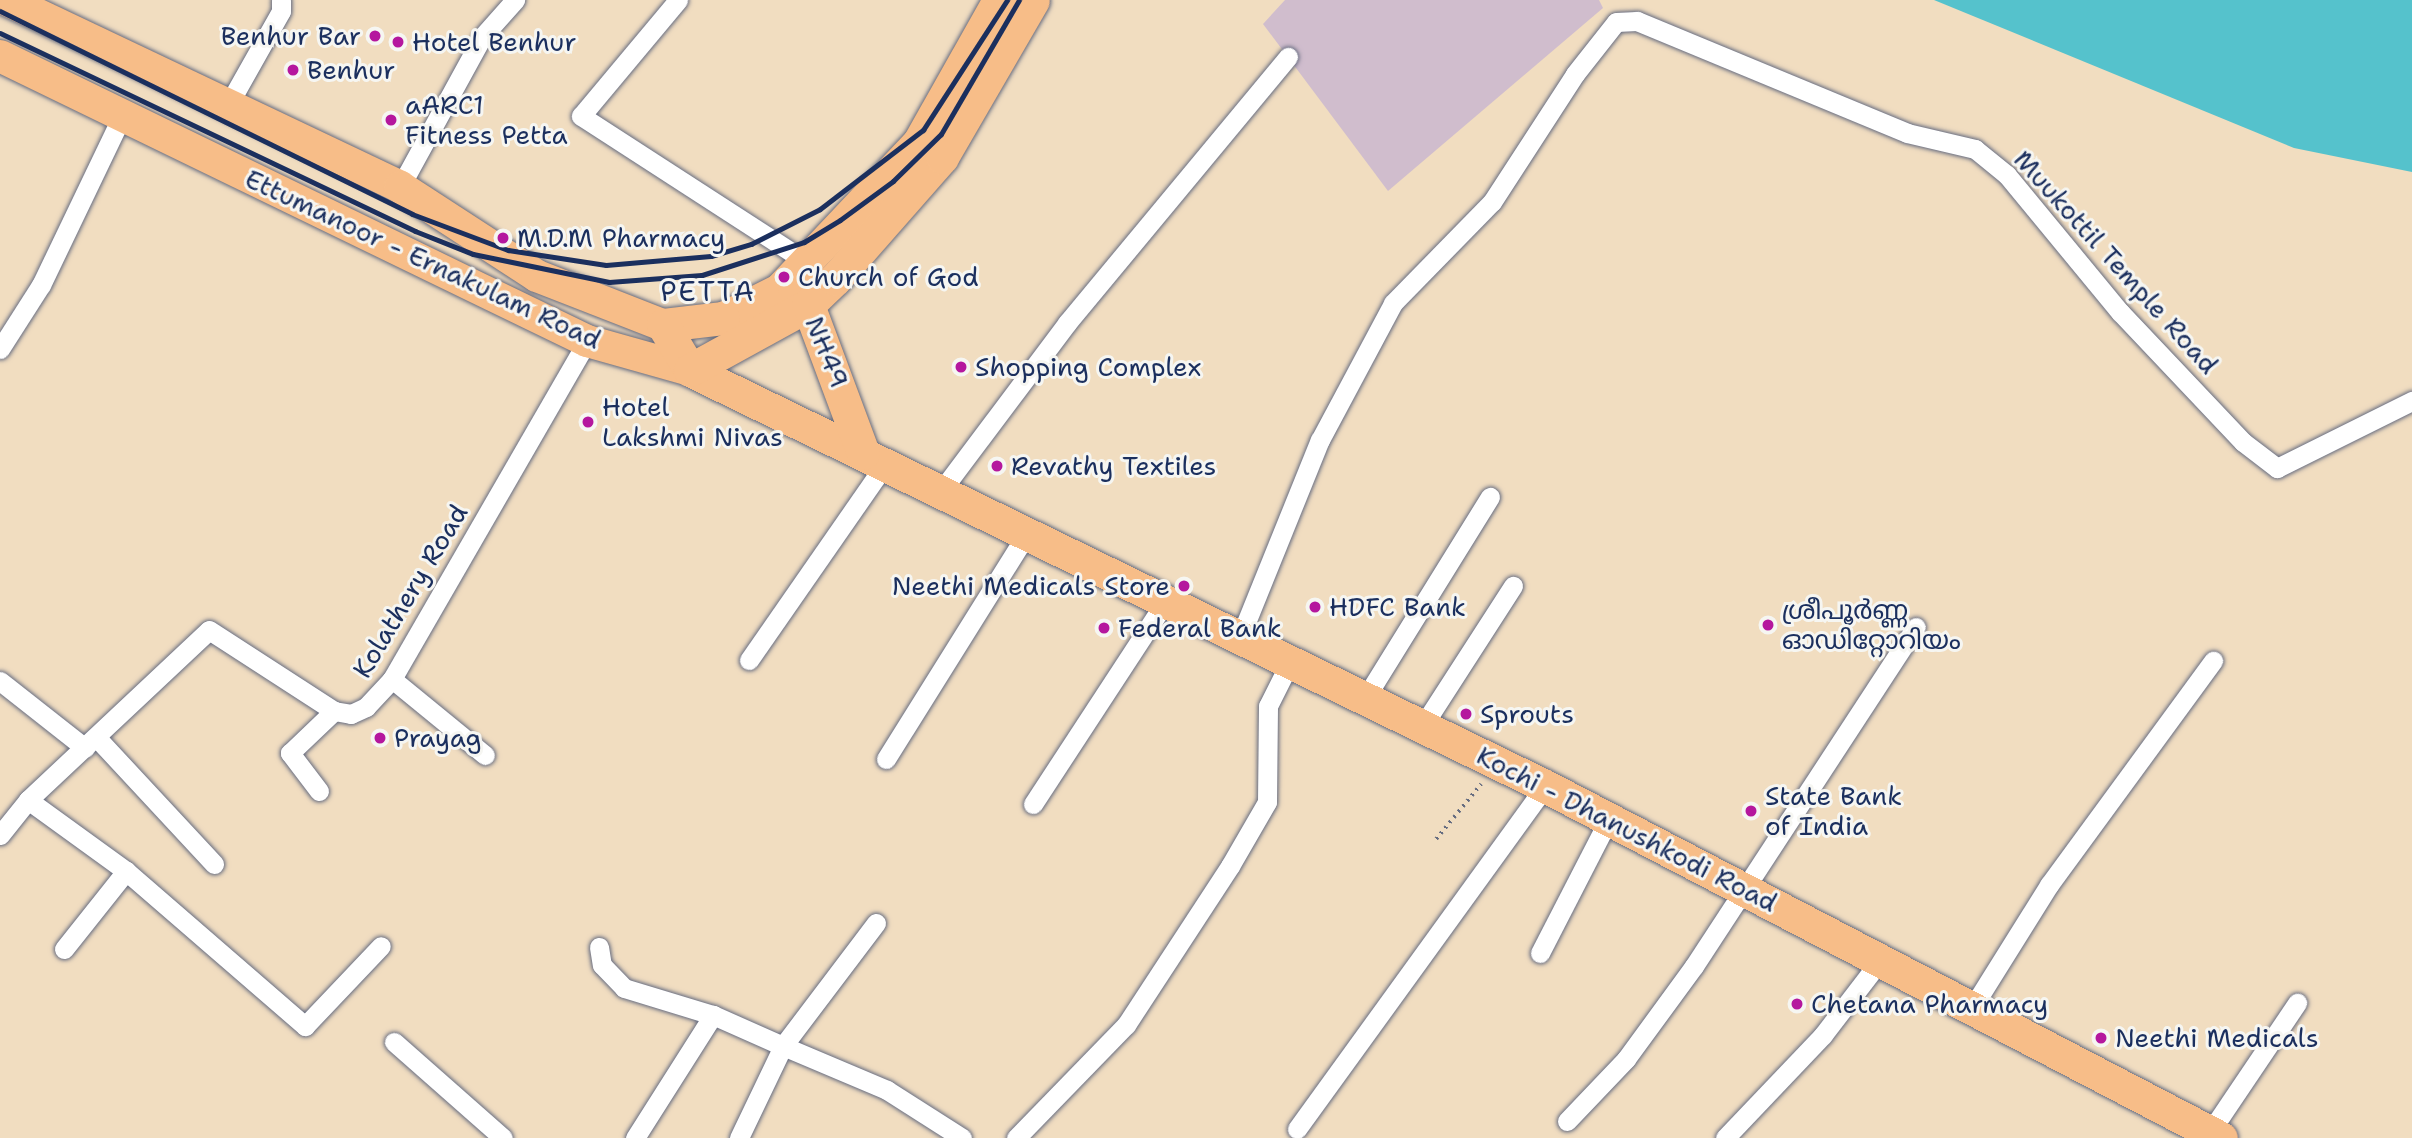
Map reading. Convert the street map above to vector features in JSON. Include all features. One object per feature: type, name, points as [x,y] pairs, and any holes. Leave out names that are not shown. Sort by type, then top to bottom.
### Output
[{"type":"highway","points":[[999,0],[919,142],[801,283],[723,318],[663,325],[690,370],[801,283],[942,157],[1033,0]]},
{"type":"highway","name":"NH49","points":[[801,283],[868,449]]},
{"type":"highway","name":"Kochi - Dhanushkodi Road","points":[[690,370],[868,449],[941,491],[1164,604],[1545,786],[1974,1005],[2216,1135]]},
{"type":"main road","points":[[7,0],[400,187],[537,276],[663,325]]},
{"type":"main road","name":"Ettumanoor - Ernakulam Road","points":[[0,56],[587,341],[690,370]]},
{"type":"street","points":[[227,107],[281,11],[281,0]]},
{"type":"street","points":[[400,187],[482,37],[515,0]]},
{"type":"street","points":[[678,0],[581,116],[801,283]]},
{"type":"street","name":"Muukottil Temple Road","points":[[1239,640],[1320,440],[1393,303],[1492,202],[1575,74],[1616,22],[1637,21],[1908,133],[1975,149],[2007,175],[2120,312],[2214,412],[2277,468],[2412,401]]},
{"type":"street","points":[[941,491],[1067,323],[1288,57]]},
{"type":"street","points":[[0,349],[41,285],[122,116]]},
{"type":"street","name":"Kolathery Road","points":[[334,711],[359,712],[392,679],[587,341]]},
{"type":"street","points":[[749,660],[868,449]]},
{"type":"street","points":[[1364,700],[1490,497]]},
{"type":"street","points":[[886,759],[1027,533]]},
{"type":"street","points":[[1422,727],[1513,586]]},
{"type":"street","points":[[1033,804],[1164,604]]},
{"type":"street","points":[[1567,1121],[1626,1059],[1916,627]]},
{"type":"street","points":[[0,835],[28,800],[209,630],[334,711],[290,752],[319,791]]},
{"type":"street","points":[[1974,1005],[2049,885],[2213,661]]},
{"type":"street","points":[[1016,1138],[1126,1025],[1230,866],[1267,802],[1268,706],[1289,664]]},
{"type":"street","points":[[392,679],[485,755]]},
{"type":"street","points":[[0,681],[91,743],[214,864]]},
{"type":"street","points":[[1297,1129],[1545,786]]},
{"type":"street","points":[[28,800],[126,871],[305,1026],[381,946]]},
{"type":"street","points":[[1540,953],[1609,819]]},
{"type":"street","points":[[64,949],[126,871]]},
{"type":"street","points":[[739,1138],[783,1046],[876,923]]},
{"type":"street","points":[[599,947],[602,964],[624,988],[713,1016],[887,1090],[962,1138]]},
{"type":"street","points":[[1725,1138],[1823,1035],[1882,958]]},
{"type":"street","points":[[2216,1135],[2297,1003]]},
{"type":"street","points":[[635,1138],[713,1016]]},
{"type":"street","points":[[394,1042],[503,1138]]},
{"type":"path","points":[[1436,839],[1498,764]]},
{"type":"shaded area","points":[[1285,0],[1599,0],[1603,8],[1388,191],[1263,24]]},
{"type":"water","points":[[1934,0],[2412,0],[2412,172],[2294,148]]},
{"type":"railway","points":[[0,11],[412,214],[508,250],[606,265],[711,256],[751,244],[820,209],[923,130],[1007,0]]},
{"type":"railway","points":[[0,33],[415,231],[473,254],[609,282],[702,275],[804,242],[840,220],[893,181],[941,134],[1019,0]]},
{"type":"place","name":"Benhur Bar","points":[[375,36]]},
{"type":"place","name":"Hotel Benhur","points":[[398,42]]},
{"type":"place","name":"Benhur","points":[[293,70]]},
{"type":"place","name":"aARC1 Fitness Petta","points":[[391,120]]},
{"type":"place","name":"M.D.M Pharmacy","points":[[503,238]]},
{"type":"place","name":"Church of God","points":[[784,277]]},
{"type":"place","name":"Shopping Complex","points":[[961,367]]},
{"type":"place","name":"Hotel Lakshmi Nivas","points":[[588,422]]},
{"type":"place","name":"Revathy Textiles","points":[[997,466]]},
{"type":"place","name":"Neethi Medicals Store","points":[[1184,586]]},
{"type":"place","name":"HDFC Bank","points":[[1315,607]]},
{"type":"place","name":"ശ്രീപൂർണ്ണ ഓഡിറ്റോറിയം","points":[[1768,625]]},
{"type":"place","name":"Federal Bank","points":[[1104,628]]},
{"type":"place","name":"Sprouts","points":[[1466,714]]},
{"type":"place","name":"Prayag","points":[[380,738]]},
{"type":"place","name":"State Bank of India","points":[[1751,811]]},
{"type":"place","name":"Chetana Pharmacy","points":[[1797,1004]]},
{"type":"place","name":"Neethi Medicals","points":[[2101,1038]]},
{"type":"district","name":"PETTA","points":[[708,291]]}]
